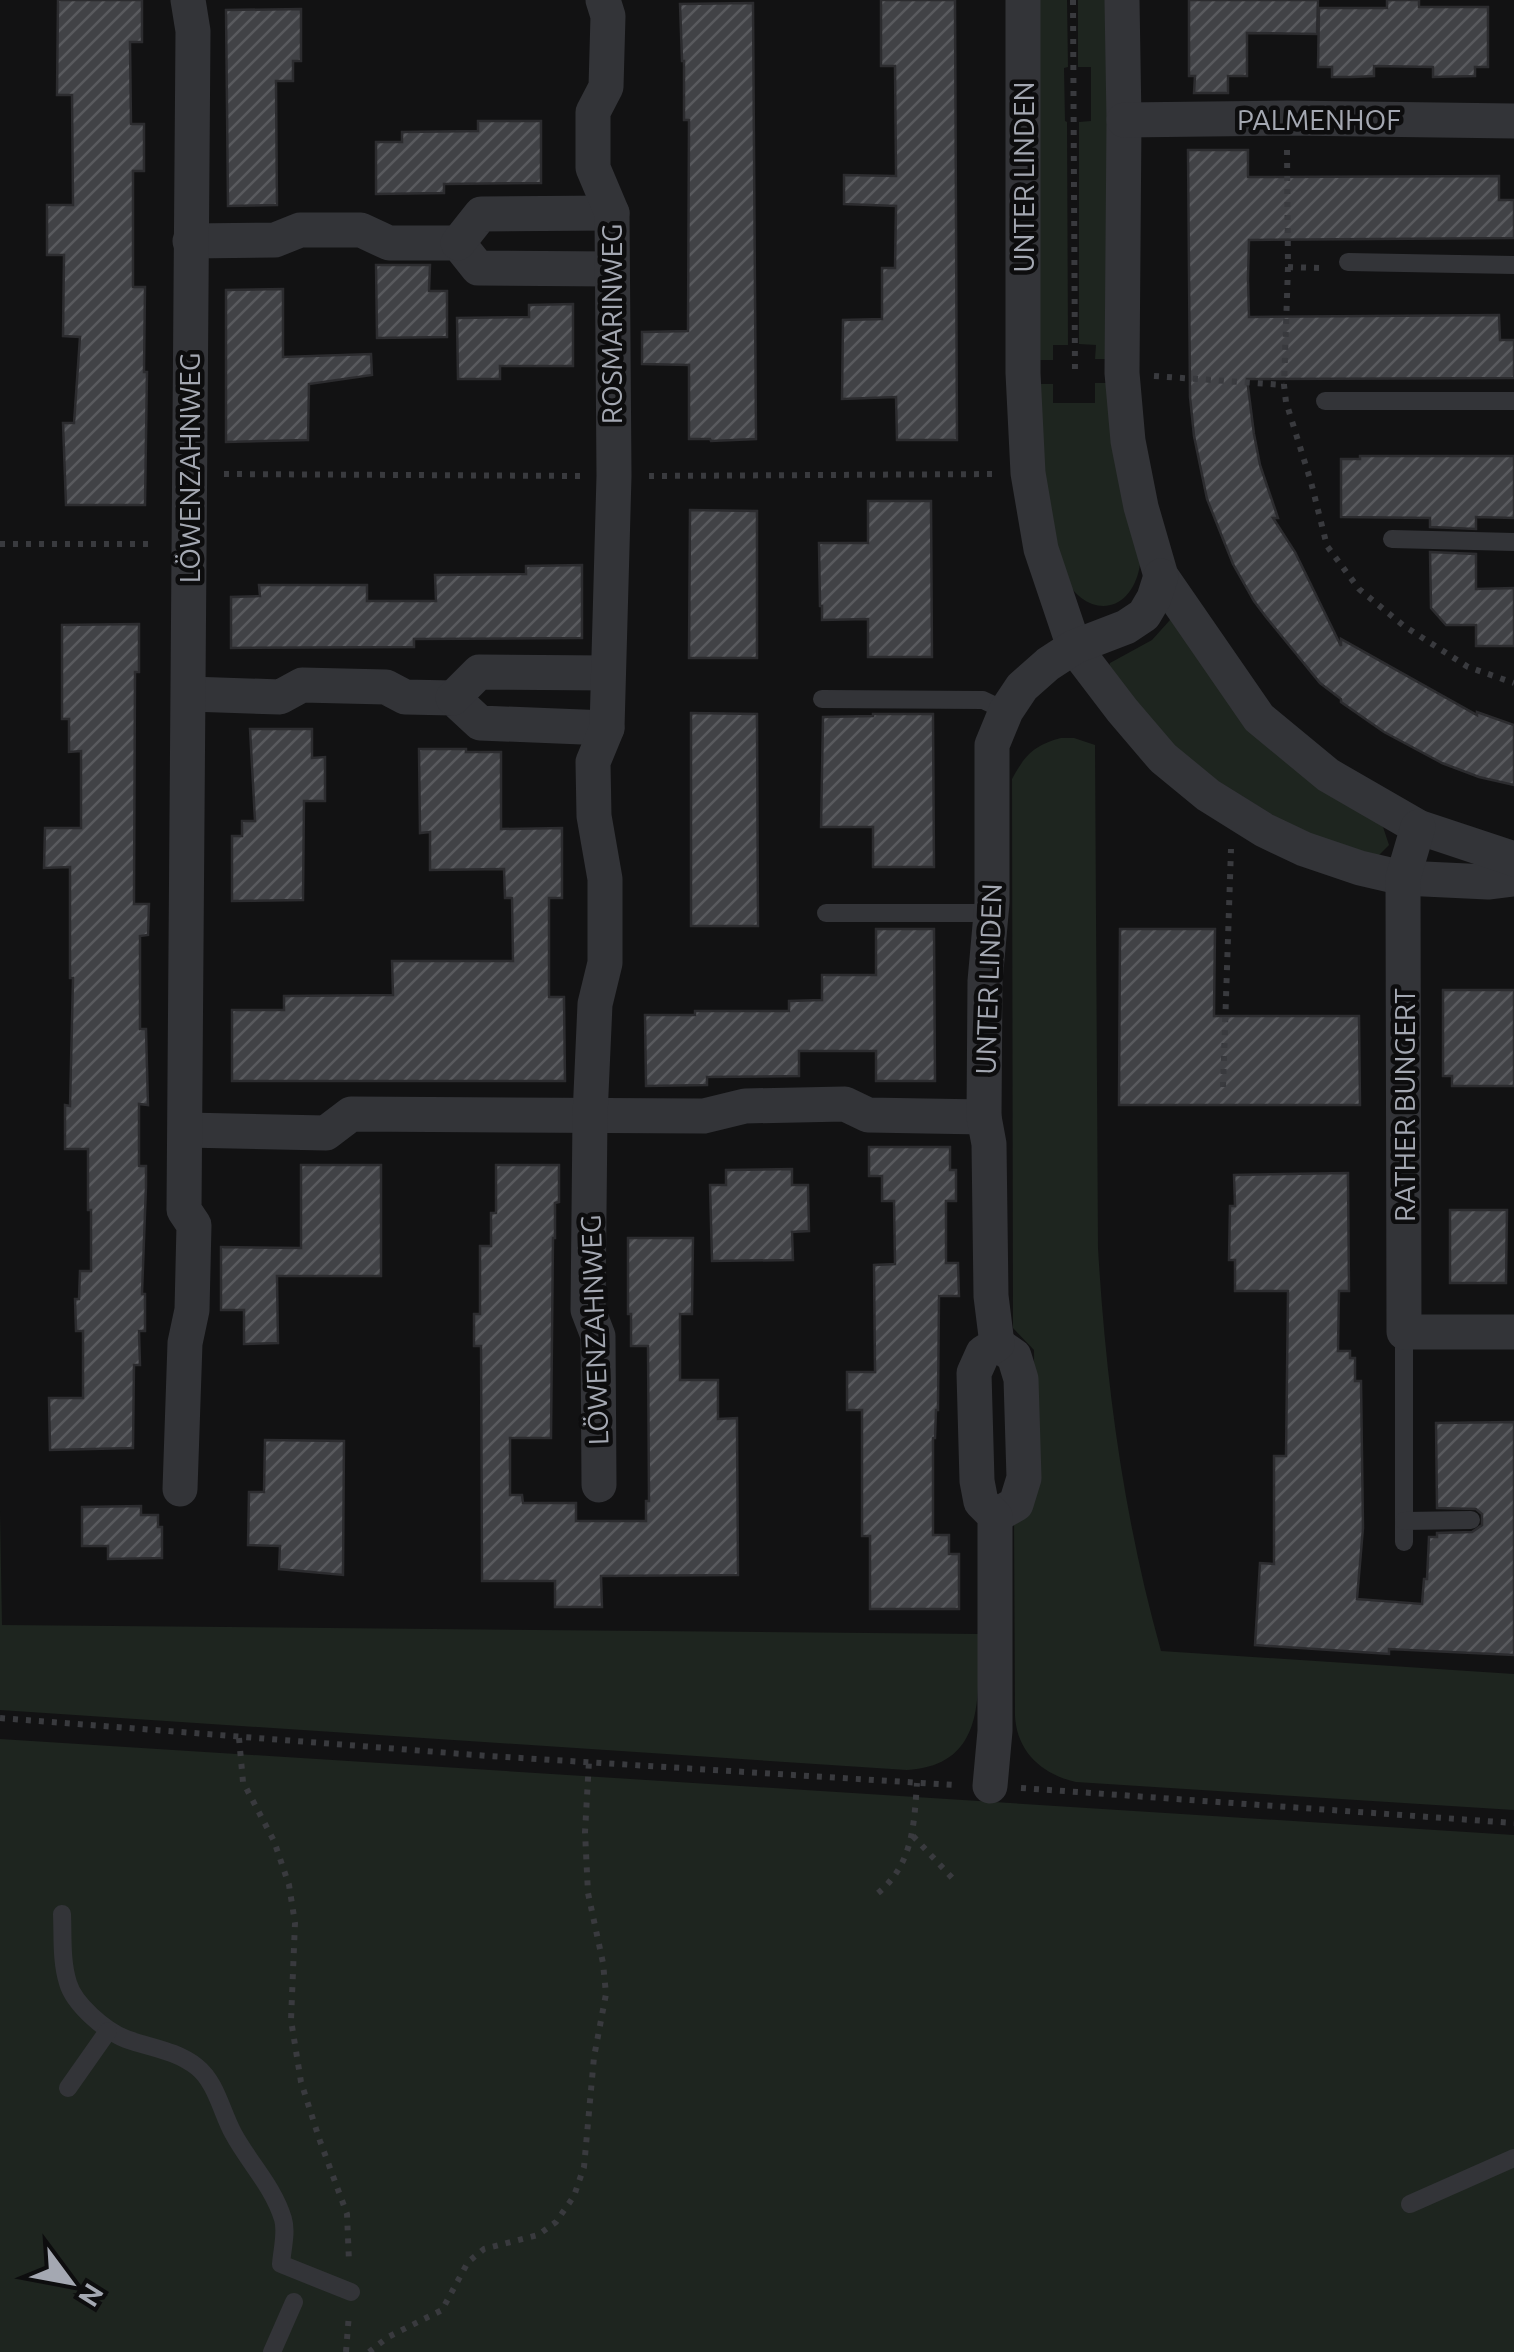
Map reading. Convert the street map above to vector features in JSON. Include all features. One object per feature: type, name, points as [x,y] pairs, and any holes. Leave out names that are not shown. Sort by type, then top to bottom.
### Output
[{"type":"street","name":"LÖWENZAHNWEG","points":[[180,1488],[194,1225],[184,1210],[194,31],[188,0]]},
{"type":"street","name":"ROSMARINWEG","points":[[603,0],[608,16],[606,86],[593,112],[593,168],[612,213],[614,476]]},
{"type":"street","name":"UNTER LINDEN","points":[[1022,0],[1023,373],[1028,473],[1041,550],[1074,646],[1163,758],[1208,794],[1264,830],[1304,849],[1402,878],[1488,882],[1514,879]]},
{"type":"street","points":[[1122,0],[1122,373],[1128,441],[1140,507],[1161,576],[1260,718],[1328,775],[1418,828],[1514,859]]},
{"type":"street","name":"PALMENHOF","points":[[1124,120],[1514,120]]},
{"type":"street","points":[[458,242],[481,214],[612,213]]},
{"type":"street","points":[[190,242],[275,240],[300,230],[361,230],[389,242],[458,242]]},
{"type":"street","points":[[458,242],[478,268],[612,269]]},
{"type":"street","name":"LÖWENZAHNWEG","points":[[599,1485],[598,1336],[588,1310],[590,1116],[595,1004],[605,963],[605,879],[594,816],[592,762],[607,728],[614,476]]},
{"type":"street","name":"UNTER LINDEN","points":[[995,1516],[1016,1504],[1024,1478],[1022,1378],[1014,1356],[996,1344],[991,1296],[989,1144],[984,1117],[992,745],[1006,711],[1022,688],[1074,646],[1105,637],[1144,615],[1161,576]]},
{"type":"street","points":[[453,698],[479,672],[608,672]]},
{"type":"street","points":[[190,694],[280,697],[302,685],[386,687],[406,698],[453,698],[480,723],[607,728]]},
{"type":"street","points":[[1402,878],[1418,828]]},
{"type":"street","name":"RATHER BUNGERT","points":[[1402,878],[1404,1332]]},
{"type":"street","points":[[186,1130],[326,1132],[351,1114],[704,1116],[745,1106],[845,1104],[868,1115],[984,1117]]},
{"type":"street","points":[[1404,1332],[1514,1332]]},
{"type":"street","points":[[990,1786],[995,1730],[995,1516],[980,1502],[974,1373],[984,1353],[996,1344]]},
{"type":"lane","points":[[1348,262],[1514,265]]},
{"type":"lane","points":[[1324,402],[1514,401]]},
{"type":"lane","points":[[1392,539],[1514,542]]},
{"type":"lane","points":[[822,699],[983,700],[1006,711]]},
{"type":"lane","points":[[826,913],[990,913]]},
{"type":"lane","name":"RATHER BUNGERT","points":[[1404,1332],[1404,1542]]},
{"type":"lane","points":[[1404,1521],[1471,1520]]},
{"type":"lane","points":[[62,1914],[68,1986],[108,2031],[174,2052],[201,2070],[233,2134],[274,2195],[284,2224],[282,2264],[350,2292]]},
{"type":"lane","points":[[68,2088],[108,2031]]},
{"type":"lane","points":[[1410,2204],[1514,2158]]},
{"type":"lane","points":[[272,2352],[294,2302]]},
{"type":"path","points":[[1073,0],[1075,373]]},
{"type":"path","points":[[1287,118],[1284,385],[1327,546],[1359,589],[1404,626],[1468,667],[1514,684]]},
{"type":"path","points":[[1023,373],[1122,373],[1284,385]]},
{"type":"path","points":[[0,544],[190,544]]},
{"type":"path","points":[[1223,1087],[1233,810]]},
{"type":"path","points":[[0,1718],[239,1738],[1514,1823]]},
{"type":"path","points":[[239,1738],[244,1782],[274,1841],[289,1885],[295,1924],[291,2020],[301,2082],[347,2214],[350,2292],[346,2352]]},
{"type":"path","points":[[370,2352],[388,2337],[442,2310],[468,2262],[484,2249],[538,2235],[556,2222],[574,2196],[584,2167],[594,2057],[606,1994],[588,1893],[589,1761]]},
{"type":"path","points":[[878,1892],[900,1870],[913,1836],[917,1783]]},
{"type":"path","points":[[913,1836],[955,1881]]},
{"type":"shaded area","points":[[1037,0],[1067,0],[1068,67],[1064,68],[1068,345],[1053,345],[1053,360],[1037,360]]},
{"type":"shaded area","points":[[1078,0],[1110,0],[1112,359],[1095,359],[1096,345],[1079,344],[1079,122],[1091,121],[1091,67],[1078,67]]},
{"type":"shaded area","points":[[1095,383],[1112,383],[1140,565],[1127,595],[1106,606],[1083,599],[1061,571],[1045,505],[1037,384],[1053,384],[1053,403],[1095,403]]},
{"type":"shaded area","points":[[1170,620],[1175,620],[1383,827],[1389,845],[1378,856],[1302,833],[1197,768],[1154,727],[1109,667],[1152,640]]},
{"type":"shaded area","points":[[1061,738],[1095,745],[1101,1299],[1127,1502],[1161,1651],[1514,1674],[1514,1810],[1076,1782],[1042,1767],[1021,1740],[1015,1716],[1014,1520],[1035,1499],[1034,1350],[1013,1328],[1012,779],[1031,752]]},
{"type":"shaded area","points":[[0,1511],[2,1625],[978,1634],[973,1722],[952,1755],[933,1765],[907,1770],[0,1710]]},
{"type":"shaded area","points":[[0,1739],[1514,1835],[1514,2352],[0,2352]]},
{"type":"building","points":[[58,0],[142,0],[142,42],[130,42],[131,124],[144,124],[144,171],[133,171],[133,287],[145,287],[145,505],[66,505],[63,423],[74,423],[80,337],[63,336],[64,255],[47,255],[47,205],[73,205],[72,95],[57,95]]},
{"type":"building","points":[[881,0],[955,0],[957,440],[897,440],[896,397],[842,399],[843,320],[882,319],[882,268],[895,268],[896,206],[844,204],[844,175],[896,176],[895,66],[881,66]]},
{"type":"building","points":[[1189,0],[1318,0],[1317,34],[1247,33],[1247,76],[1228,76],[1228,93],[1194,93],[1195,76],[1189,76]]},
{"type":"building","points":[[1387,0],[1419,0],[1419,7],[1488,7],[1488,67],[1475,67],[1475,76],[1433,77],[1433,67],[1374,66],[1374,76],[1332,77],[1332,67],[1318,67],[1319,8],[1387,8]]},
{"type":"building","points":[[753,3],[756,439],[689,439],[689,365],[642,364],[642,332],[688,331],[689,120],[684,120],[680,4]]},
{"type":"building","points":[[301,9],[301,61],[293,61],[293,81],[276,81],[277,205],[228,206],[226,10]]},
{"type":"building","points":[[478,121],[541,121],[541,183],[444,184],[444,193],[376,194],[376,142],[402,142],[402,132],[478,131]]},
{"type":"building","points":[[1188,150],[1248,150],[1248,177],[1499,176],[1499,200],[1514,200],[1514,238],[1249,240],[1248,279],[1249,317],[1499,315],[1500,340],[1514,340],[1514,378],[1247,379],[1260,465],[1278,518],[1273,518],[1295,552],[1341,646],[1341,639],[1477,715],[1514,725],[1514,785],[1442,763],[1384,732],[1341,702],[1320,683],[1266,617],[1233,564],[1207,499],[1194,436],[1190,397]]},
{"type":"building","points":[[376,265],[430,265],[429,291],[447,291],[447,337],[377,338]]},
{"type":"building","points":[[283,289],[283,357],[371,354],[372,375],[309,384],[308,440],[226,442],[226,290]]},
{"type":"building","points":[[573,304],[573,366],[500,366],[500,379],[458,379],[457,318],[529,317],[529,305]]},
{"type":"building","points":[[1514,456],[1514,518],[1476,517],[1476,529],[1430,527],[1430,518],[1341,517],[1341,459]]},
{"type":"building","points":[[868,501],[931,501],[932,657],[868,657],[868,619],[822,620],[819,543],[868,543]]},
{"type":"building","points":[[690,510],[757,511],[757,658],[689,658]]},
{"type":"building","points":[[1430,552],[1476,554],[1476,589],[1514,588],[1514,646],[1476,646],[1476,625],[1446,625],[1431,608]]},
{"type":"building","points":[[582,565],[582,638],[414,639],[414,647],[231,648],[231,597],[260,596],[259,585],[367,585],[367,601],[436,601],[435,575],[526,574],[526,566]]},
{"type":"building","points":[[139,624],[139,672],[135,672],[134,904],[149,904],[148,935],[140,936],[140,1029],[146,1029],[148,1105],[139,1104],[139,1166],[146,1166],[142,1294],[145,1331],[139,1331],[140,1365],[134,1365],[133,1448],[50,1450],[49,1398],[83,1398],[83,1331],[76,1331],[75,1299],[79,1299],[80,1271],[91,1271],[88,1149],[65,1149],[73,978],[70,867],[44,868],[45,828],[81,828],[81,751],[69,752],[69,719],[62,719],[62,625]]},
{"type":"building","points":[[691,713],[757,714],[758,926],[691,926]]},
{"type":"building","points":[[933,714],[934,867],[873,867],[873,827],[821,827],[823,717]]},
{"type":"building","points":[[250,729],[312,729],[312,758],[325,757],[325,801],[304,801],[303,900],[232,901],[232,836],[242,836],[242,821],[255,821]]},
{"type":"building","points":[[419,749],[501,752],[501,829],[562,828],[562,898],[549,898],[549,997],[564,997],[565,1081],[232,1081],[232,1010],[284,1010],[284,996],[393,995],[392,961],[513,961],[512,898],[505,898],[504,869],[430,870],[430,832],[420,833]]},
{"type":"building","points":[[876,929],[934,929],[935,1081],[876,1081],[876,1051],[799,1051],[799,1076],[707,1077],[707,1085],[646,1086],[645,1015],[789,1011],[789,1001],[822,1000],[822,975],[876,975]]},
{"type":"building","points":[[1120,929],[1215,929],[1214,1016],[1359,1016],[1360,1105],[1119,1105]]},
{"type":"building","points":[[1443,990],[1514,990],[1514,1086],[1452,1086],[1452,1076],[1443,1076]]},
{"type":"building","points":[[869,1147],[950,1147],[950,1170],[956,1170],[956,1201],[946,1201],[946,1263],[958,1263],[959,1296],[939,1296],[933,1535],[949,1535],[949,1554],[959,1554],[959,1609],[870,1609],[870,1536],[862,1536],[862,1410],[847,1410],[847,1372],[875,1372],[874,1265],[895,1264],[894,1201],[882,1201],[882,1176],[869,1176]]},
{"type":"building","points":[[301,1165],[381,1165],[381,1276],[277,1276],[278,1343],[244,1344],[244,1310],[221,1310],[221,1247],[301,1248]]},
{"type":"building","points":[[496,1165],[559,1165],[559,1202],[555,1203],[553,1238],[551,1438],[510,1438],[510,1495],[522,1495],[523,1503],[576,1503],[576,1521],[646,1521],[648,1346],[631,1346],[628,1238],[693,1238],[692,1314],[680,1314],[680,1380],[718,1380],[718,1419],[737,1418],[738,1575],[601,1576],[602,1607],[555,1607],[555,1581],[482,1581],[481,1346],[474,1346],[474,1314],[480,1314],[480,1246],[491,1246],[491,1213],[496,1213]]},
{"type":"building","points":[[792,1169],[792,1185],[808,1185],[809,1231],[792,1232],[793,1260],[712,1261],[710,1185],[726,1185],[726,1170]]},
{"type":"building","points":[[1348,1173],[1349,1291],[1339,1291],[1338,1351],[1350,1351],[1350,1358],[1355,1358],[1355,1381],[1361,1381],[1363,1528],[1357,1599],[1422,1604],[1429,1537],[1437,1537],[1437,1533],[1472,1532],[1482,1525],[1482,1514],[1476,1509],[1437,1508],[1436,1423],[1514,1422],[1514,1655],[1389,1649],[1389,1654],[1255,1645],[1260,1563],[1274,1564],[1274,1456],[1286,1456],[1288,1291],[1235,1291],[1235,1260],[1229,1260],[1234,1175]]},
{"type":"building","points":[[1450,1210],[1507,1210],[1506,1283],[1450,1283]]},
{"type":"building","points":[[265,1440],[344,1441],[343,1575],[279,1569],[280,1546],[248,1545],[249,1492],[264,1492]]},
{"type":"building","points":[[141,1506],[141,1515],[158,1515],[162,1558],[108,1559],[108,1546],[82,1546],[82,1507]]}]
